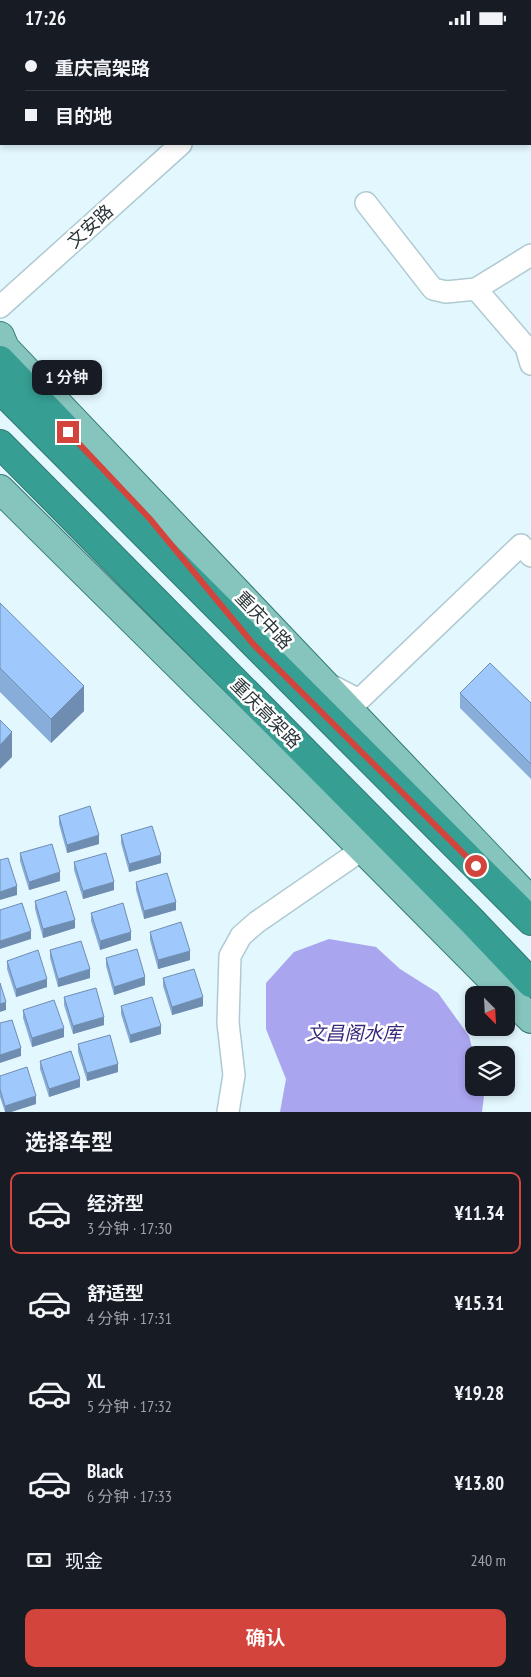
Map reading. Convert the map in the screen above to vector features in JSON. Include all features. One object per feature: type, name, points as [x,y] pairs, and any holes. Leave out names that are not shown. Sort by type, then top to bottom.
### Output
[{"type":"highway","points":[[0,360],[150,519],[254,645]]},
{"type":"highway","points":[[0,389],[531,921]]},
{"type":"highway","name":"重庆高架路","points":[[0,445],[472,921],[531,983]]},
{"type":"highway","points":[[0,468],[94,563],[222,669]]},
{"type":"main road","name":"重庆中路","points":[[0,337],[12,355],[531,901]]},
{"type":"main road","points":[[0,489],[363,849],[531,1019]]},
{"type":"street","name":"文安路","points":[[0,307],[180,145]]},
{"type":"street","points":[[366,203],[433,289],[446,292],[476,289],[531,255]]},
{"type":"street","points":[[476,289],[529,352]]},
{"type":"street","points":[[321,679],[359,700],[520,545],[531,556]]},
{"type":"street","points":[[228,1112],[234,1075],[228,1023],[230,956],[241,936],[257,922],[363,849]]},
{"type":"water","name":"文昌阁水库","points":[[329,939],[376,947],[400,969],[438,993],[465,1030],[465,1036],[469,1036],[472,1046],[465,1046],[465,1096],[484,1096],[482,1112],[280,1112],[286,1079],[266,1029],[266,983],[294,952]]},
{"type":"building","points":[[0,603],[84,686],[51,719],[0,668]]},
{"type":"building","points":[[490,663],[531,703],[531,764],[460,693]]},
{"type":"building","points":[[0,720],[12,732],[0,745]]},
{"type":"building","points":[[90,806],[99,835],[67,845],[59,816]]},
{"type":"building","points":[[152,826],[161,855],[129,864],[121,835]]},
{"type":"building","points":[[52,844],[60,872],[29,882],[20,853]]},
{"type":"building","points":[[106,853],[114,882],[83,891],[74,862]]},
{"type":"building","points":[[8,858],[17,886],[0,892],[0,860]]},
{"type":"building","points":[[167,873],[176,902],[144,911],[136,882]]},
{"type":"building","points":[[66,891],[75,920],[43,929],[35,901]]},
{"type":"building","points":[[22,903],[31,931],[0,941],[0,910]]},
{"type":"building","points":[[123,903],[131,932],[100,941],[91,913]]},
{"type":"building","points":[[181,922],[190,951],[158,960],[150,932]]},
{"type":"building","points":[[81,941],[90,969],[58,979],[50,950]]},
{"type":"building","points":[[137,949],[145,977],[114,987],[106,958]]},
{"type":"building","points":[[38,950],[47,979],[16,989],[7,961]]},
{"type":"building","points":[[194,969],[203,997],[172,1007],[163,978]]},
{"type":"building","points":[[0,983],[6,1002],[0,1004]]},
{"type":"building","points":[[96,988],[104,1017],[73,1026],[64,997]]},
{"type":"building","points":[[152,997],[161,1026],[130,1035],[121,1006]]},
{"type":"building","points":[[54,1000],[64,1028],[32,1038],[23,1010]]},
{"type":"building","points":[[12,1020],[21,1048],[0,1055],[0,1023]]},
{"type":"building","points":[[110,1035],[118,1064],[87,1073],[78,1044]]},
{"type":"building","points":[[71,1051],[80,1079],[49,1089],[40,1061]]},
{"type":"building","points":[[27,1067],[36,1096],[5,1106],[0,1089],[0,1076]]},
{"type":"route","points":[[68,432],[150,519],[254,645],[476,866]]}]
